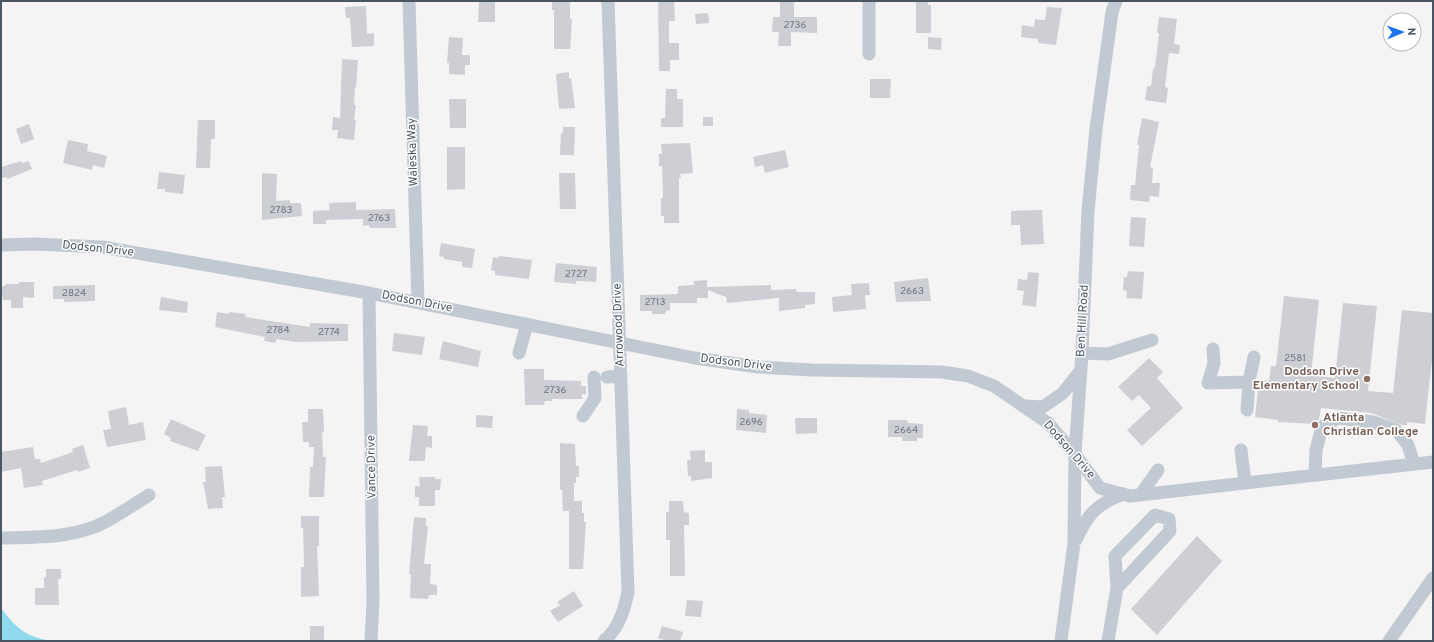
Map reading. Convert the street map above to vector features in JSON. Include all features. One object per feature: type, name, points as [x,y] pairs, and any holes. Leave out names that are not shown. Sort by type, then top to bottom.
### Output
[{"type":"street","name":"Waleska Way","points":[[409,1],[418,302]]},
{"type":"street","name":"Arrowood Drive","points":[[604,641],[612,634],[624,613],[628,592],[608,1]]},
{"type":"street","points":[[869,1],[869,54]]},
{"type":"street","name":"Ben Hill Road","points":[[1061,641],[1074,543],[1075,454],[1082,353],[1088,211],[1097,121],[1112,12],[1116,1]]},
{"type":"street","name":"Dodson Drive","points":[[1,245],[34,244],[102,247],[370,293],[695,358],[758,366],[812,370],[942,372],[968,376],[994,386],[1048,423],[1075,454],[1100,488],[1130,496],[1315,474],[1433,462]]},
{"type":"street","name":"Vance Drive","points":[[370,293],[373,602],[371,641]]},
{"type":"street","points":[[519,353],[527,324]]},
{"type":"street","points":[[1082,353],[1108,354],[1152,340]]},
{"type":"street","points":[[1213,349],[1214,363],[1208,383],[1249,382]]},
{"type":"street","points":[[1246,410],[1249,382],[1254,357]]},
{"type":"street","points":[[1025,406],[1044,407],[1063,393],[1081,370]]},
{"type":"street","points":[[607,377],[621,376]]},
{"type":"street","points":[[583,416],[595,398],[594,377]]},
{"type":"street","points":[[1315,474],[1316,450],[1322,427],[1338,418],[1373,422],[1396,430],[1408,445],[1414,464]]},
{"type":"street","points":[[1241,450],[1245,482]]},
{"type":"street","points":[[1142,494],[1158,470]]},
{"type":"street","points":[[1074,543],[1086,518],[1107,500],[1124,494]]},
{"type":"street","points":[[1,538],[44,537],[69,534],[105,522],[149,495]]},
{"type":"street","points":[[1108,641],[1117,588],[1115,556],[1155,515],[1169,520],[1170,531],[1117,588]]},
{"type":"street","points":[[1389,641],[1433,578]]},
{"type":"water","points":[[1,608],[17,627],[23,631],[35,637],[52,641],[1,641]]},
{"type":"building","points":[[479,1],[495,1],[495,22],[478,22]]},
{"type":"building","points":[[552,1],[570,1],[570,19],[572,19],[570,49],[554,49],[554,10],[552,10]]},
{"type":"building","points":[[658,1],[674,1],[675,21],[669,21],[669,43],[679,43],[679,60],[670,60],[670,71],[659,71]]},
{"type":"building","points":[[780,1],[794,1],[794,17],[817,17],[817,33],[791,32],[791,46],[778,46],[779,32],[772,32],[773,17],[780,17]]},
{"type":"building","points":[[916,1],[928,1],[928,5],[931,5],[931,33],[916,33]]},
{"type":"building","points":[[366,6],[367,34],[374,33],[374,46],[352,47],[350,18],[346,18],[345,7]]},
{"type":"building","points":[[1047,7],[1062,8],[1056,45],[1038,43],[1038,39],[1021,37],[1022,25],[1034,27],[1035,19],[1045,20]]},
{"type":"building","points":[[708,13],[709,23],[696,24],[695,14]]},
{"type":"building","points":[[1159,17],[1177,19],[1174,44],[1180,45],[1179,54],[1169,53],[1165,87],[1168,88],[1166,103],[1145,100],[1147,86],[1151,86],[1153,69],[1155,67],[1159,33],[1157,33]]},
{"type":"building","points":[[449,37],[463,38],[462,55],[470,55],[470,65],[465,65],[465,75],[449,74],[449,63],[447,63]]},
{"type":"building","points":[[928,37],[942,38],[941,50],[928,49]]},
{"type":"building","points":[[342,59],[358,60],[354,105],[356,105],[354,120],[356,120],[354,140],[337,138],[338,130],[332,130],[333,117],[340,118]]},
{"type":"building","points":[[569,72],[575,108],[559,109],[556,74]]},
{"type":"building","points":[[870,79],[891,79],[890,98],[870,98]]},
{"type":"building","points":[[666,89],[677,89],[677,99],[683,99],[683,127],[661,127],[661,118],[665,118]]},
{"type":"building","points":[[449,99],[466,99],[466,128],[450,128]]},
{"type":"building","points":[[703,117],[713,117],[713,126],[703,126]]},
{"type":"building","points":[[1142,118],[1159,122],[1150,167],[1153,168],[1152,183],[1160,183],[1159,197],[1150,196],[1149,202],[1130,200],[1131,185],[1135,185],[1139,145],[1137,145]]},
{"type":"building","points":[[198,120],[215,120],[215,139],[211,139],[210,168],[196,168]]},
{"type":"building","points":[[29,124],[34,139],[21,144],[16,129]]},
{"type":"building","points":[[563,127],[575,127],[574,155],[560,155],[561,133],[563,133]]},
{"type":"building","points":[[68,140],[88,144],[87,151],[107,156],[104,168],[93,165],[92,170],[63,163]]},
{"type":"building","points":[[690,143],[693,173],[680,174],[679,223],[664,223],[664,216],[661,216],[661,198],[663,198],[662,166],[659,166],[659,154],[662,154],[661,144]]},
{"type":"building","points":[[447,147],[465,147],[465,189],[447,190]]},
{"type":"building","points":[[785,150],[789,167],[765,173],[763,165],[755,167],[753,157]]},
{"type":"building","points":[[21,161],[22,163],[29,161],[32,169],[7,179],[7,177],[1,178],[1,167]]},
{"type":"building","points":[[159,172],[185,175],[183,194],[165,192],[165,189],[157,189]]},
{"type":"building","points":[[262,173],[277,174],[276,201],[290,200],[290,203],[301,203],[302,216],[262,220]]},
{"type":"building","points":[[559,173],[575,173],[576,209],[560,209]]},
{"type":"building","points":[[356,202],[356,210],[395,209],[396,228],[370,228],[369,225],[363,226],[363,219],[326,220],[326,224],[313,224],[313,211],[330,210],[329,203]]},
{"type":"building","points":[[1042,210],[1044,244],[1021,245],[1020,225],[1011,225],[1011,211]]},
{"type":"building","points":[[1131,217],[1146,218],[1144,247],[1129,246]]},
{"type":"building","points":[[441,243],[475,249],[472,268],[462,267],[462,262],[444,259],[444,257],[439,256]]},
{"type":"building","points":[[499,256],[532,260],[529,279],[495,275],[495,271],[491,270],[493,257],[498,258]]},
{"type":"building","points":[[556,263],[597,267],[596,282],[576,281],[576,284],[554,282]]},
{"type":"building","points":[[1128,271],[1144,272],[1142,299],[1126,298],[1127,291],[1123,290],[1124,277],[1127,277]]},
{"type":"building","points":[[1028,272],[1039,273],[1036,307],[1022,305],[1024,291],[1017,290],[1018,279],[1027,280]]},
{"type":"building","points":[[928,278],[931,301],[896,302],[894,282]]},
{"type":"building","points":[[707,280],[707,287],[771,285],[771,290],[796,289],[797,292],[815,292],[815,304],[805,305],[805,308],[779,311],[779,298],[727,303],[726,297],[708,290],[708,298],[697,298],[697,303],[670,303],[670,310],[666,311],[665,314],[652,314],[652,311],[640,311],[640,295],[678,294],[678,286],[694,285],[694,281]]},
{"type":"building","points":[[19,282],[34,282],[34,298],[23,297],[23,308],[11,308],[11,300],[3,300],[3,297],[1,297],[1,286],[5,286],[5,284],[19,284]]},
{"type":"building","points":[[869,283],[870,295],[865,295],[866,309],[833,312],[832,297],[852,295],[851,284]]},
{"type":"building","points":[[95,285],[95,301],[64,302],[64,299],[53,299],[53,286]]},
{"type":"building","points":[[1284,296],[1319,300],[1311,375],[1335,378],[1343,303],[1377,306],[1368,391],[1393,393],[1402,310],[1433,313],[1433,350],[1425,424],[1407,422],[1407,425],[1402,425],[1371,413],[1321,408],[1319,419],[1315,424],[1278,422],[1278,420],[1255,417],[1259,380],[1269,381],[1271,366],[1276,366]]},
{"type":"building","points":[[161,297],[188,302],[187,313],[159,310]]},
{"type":"building","points":[[217,312],[246,314],[245,317],[310,327],[310,323],[348,324],[348,341],[296,342],[276,339],[276,343],[264,341],[265,337],[215,327]]},
{"type":"building","points":[[394,333],[425,337],[422,355],[392,351]]},
{"type":"building","points":[[443,341],[481,351],[478,367],[439,359]]},
{"type":"building","points":[[1149,358],[1163,372],[1157,378],[1183,408],[1142,446],[1127,430],[1151,408],[1139,395],[1132,401],[1118,387]]},
{"type":"building","points":[[524,369],[544,369],[544,380],[581,381],[581,386],[586,386],[586,395],[582,394],[582,399],[552,399],[552,401],[545,401],[544,405],[525,405]]},
{"type":"building","points":[[126,407],[129,425],[143,422],[146,440],[107,447],[103,430],[111,429],[108,411]]},
{"type":"building","points":[[308,409],[323,409],[323,457],[326,457],[324,497],[309,497],[310,467],[313,467],[314,447],[309,447],[309,442],[303,442],[302,422],[308,422]]},
{"type":"building","points":[[737,409],[749,410],[749,413],[767,415],[766,433],[736,430]]},
{"type":"building","points":[[476,415],[493,416],[492,428],[476,427]]},
{"type":"building","points":[[795,418],[817,418],[817,433],[796,434]]},
{"type":"building","points":[[171,419],[206,435],[198,451],[170,441],[171,438],[164,434]]},
{"type":"building","points":[[888,420],[907,420],[908,423],[923,424],[923,438],[917,438],[917,441],[902,441],[902,437],[888,437]]},
{"type":"building","points":[[413,425],[428,426],[427,436],[432,436],[432,448],[426,447],[425,461],[409,461]]},
{"type":"building","points":[[560,443],[575,444],[576,466],[579,466],[579,477],[576,477],[576,483],[574,483],[574,501],[582,501],[582,513],[584,513],[584,522],[586,522],[583,569],[569,569],[569,511],[563,511],[562,490],[560,490]]},
{"type":"building","points":[[83,445],[90,468],[78,472],[77,470],[42,481],[43,485],[24,488],[21,468],[1,472],[1,452],[33,447],[35,459],[40,459],[41,463],[73,452],[72,449]]},
{"type":"building","points":[[705,450],[705,462],[712,462],[712,478],[691,481],[691,476],[688,476],[687,460],[691,460],[690,451]]},
{"type":"building","points":[[222,466],[225,497],[222,497],[223,508],[208,509],[203,482],[206,482],[205,467]]},
{"type":"building","points":[[419,477],[435,477],[435,479],[441,479],[440,490],[435,490],[435,506],[419,506],[419,497],[415,497],[415,486],[420,486]]},
{"type":"building","points":[[669,501],[683,501],[684,512],[689,513],[689,525],[684,525],[685,576],[670,576],[670,540],[666,540],[666,512],[669,512]]},
{"type":"building","points":[[301,516],[319,516],[319,546],[317,546],[319,596],[301,597],[301,567],[304,567],[303,528],[301,528]]},
{"type":"building","points":[[414,517],[426,518],[426,526],[428,526],[424,564],[431,564],[430,584],[437,585],[437,595],[429,595],[428,599],[410,598],[411,574],[409,574]]},
{"type":"building","points":[[1197,536],[1222,561],[1157,635],[1131,609]]},
{"type":"building","points":[[46,569],[61,569],[61,579],[58,579],[59,605],[35,605],[35,588],[44,588]]},
{"type":"building","points":[[574,591],[583,606],[558,622],[550,611],[560,605],[557,602]]},
{"type":"building","points":[[687,600],[703,601],[701,617],[685,616]]},
{"type":"building","points":[[310,626],[324,626],[324,641],[310,641]]},
{"type":"building","points":[[662,626],[683,632],[680,641],[668,641],[658,638]]},
{"type":"place","name":"Dodson Drive Elementary School","points":[[1367,379]]},
{"type":"place","name":"Atlanta Christian College","points":[[1315,425]]}]
